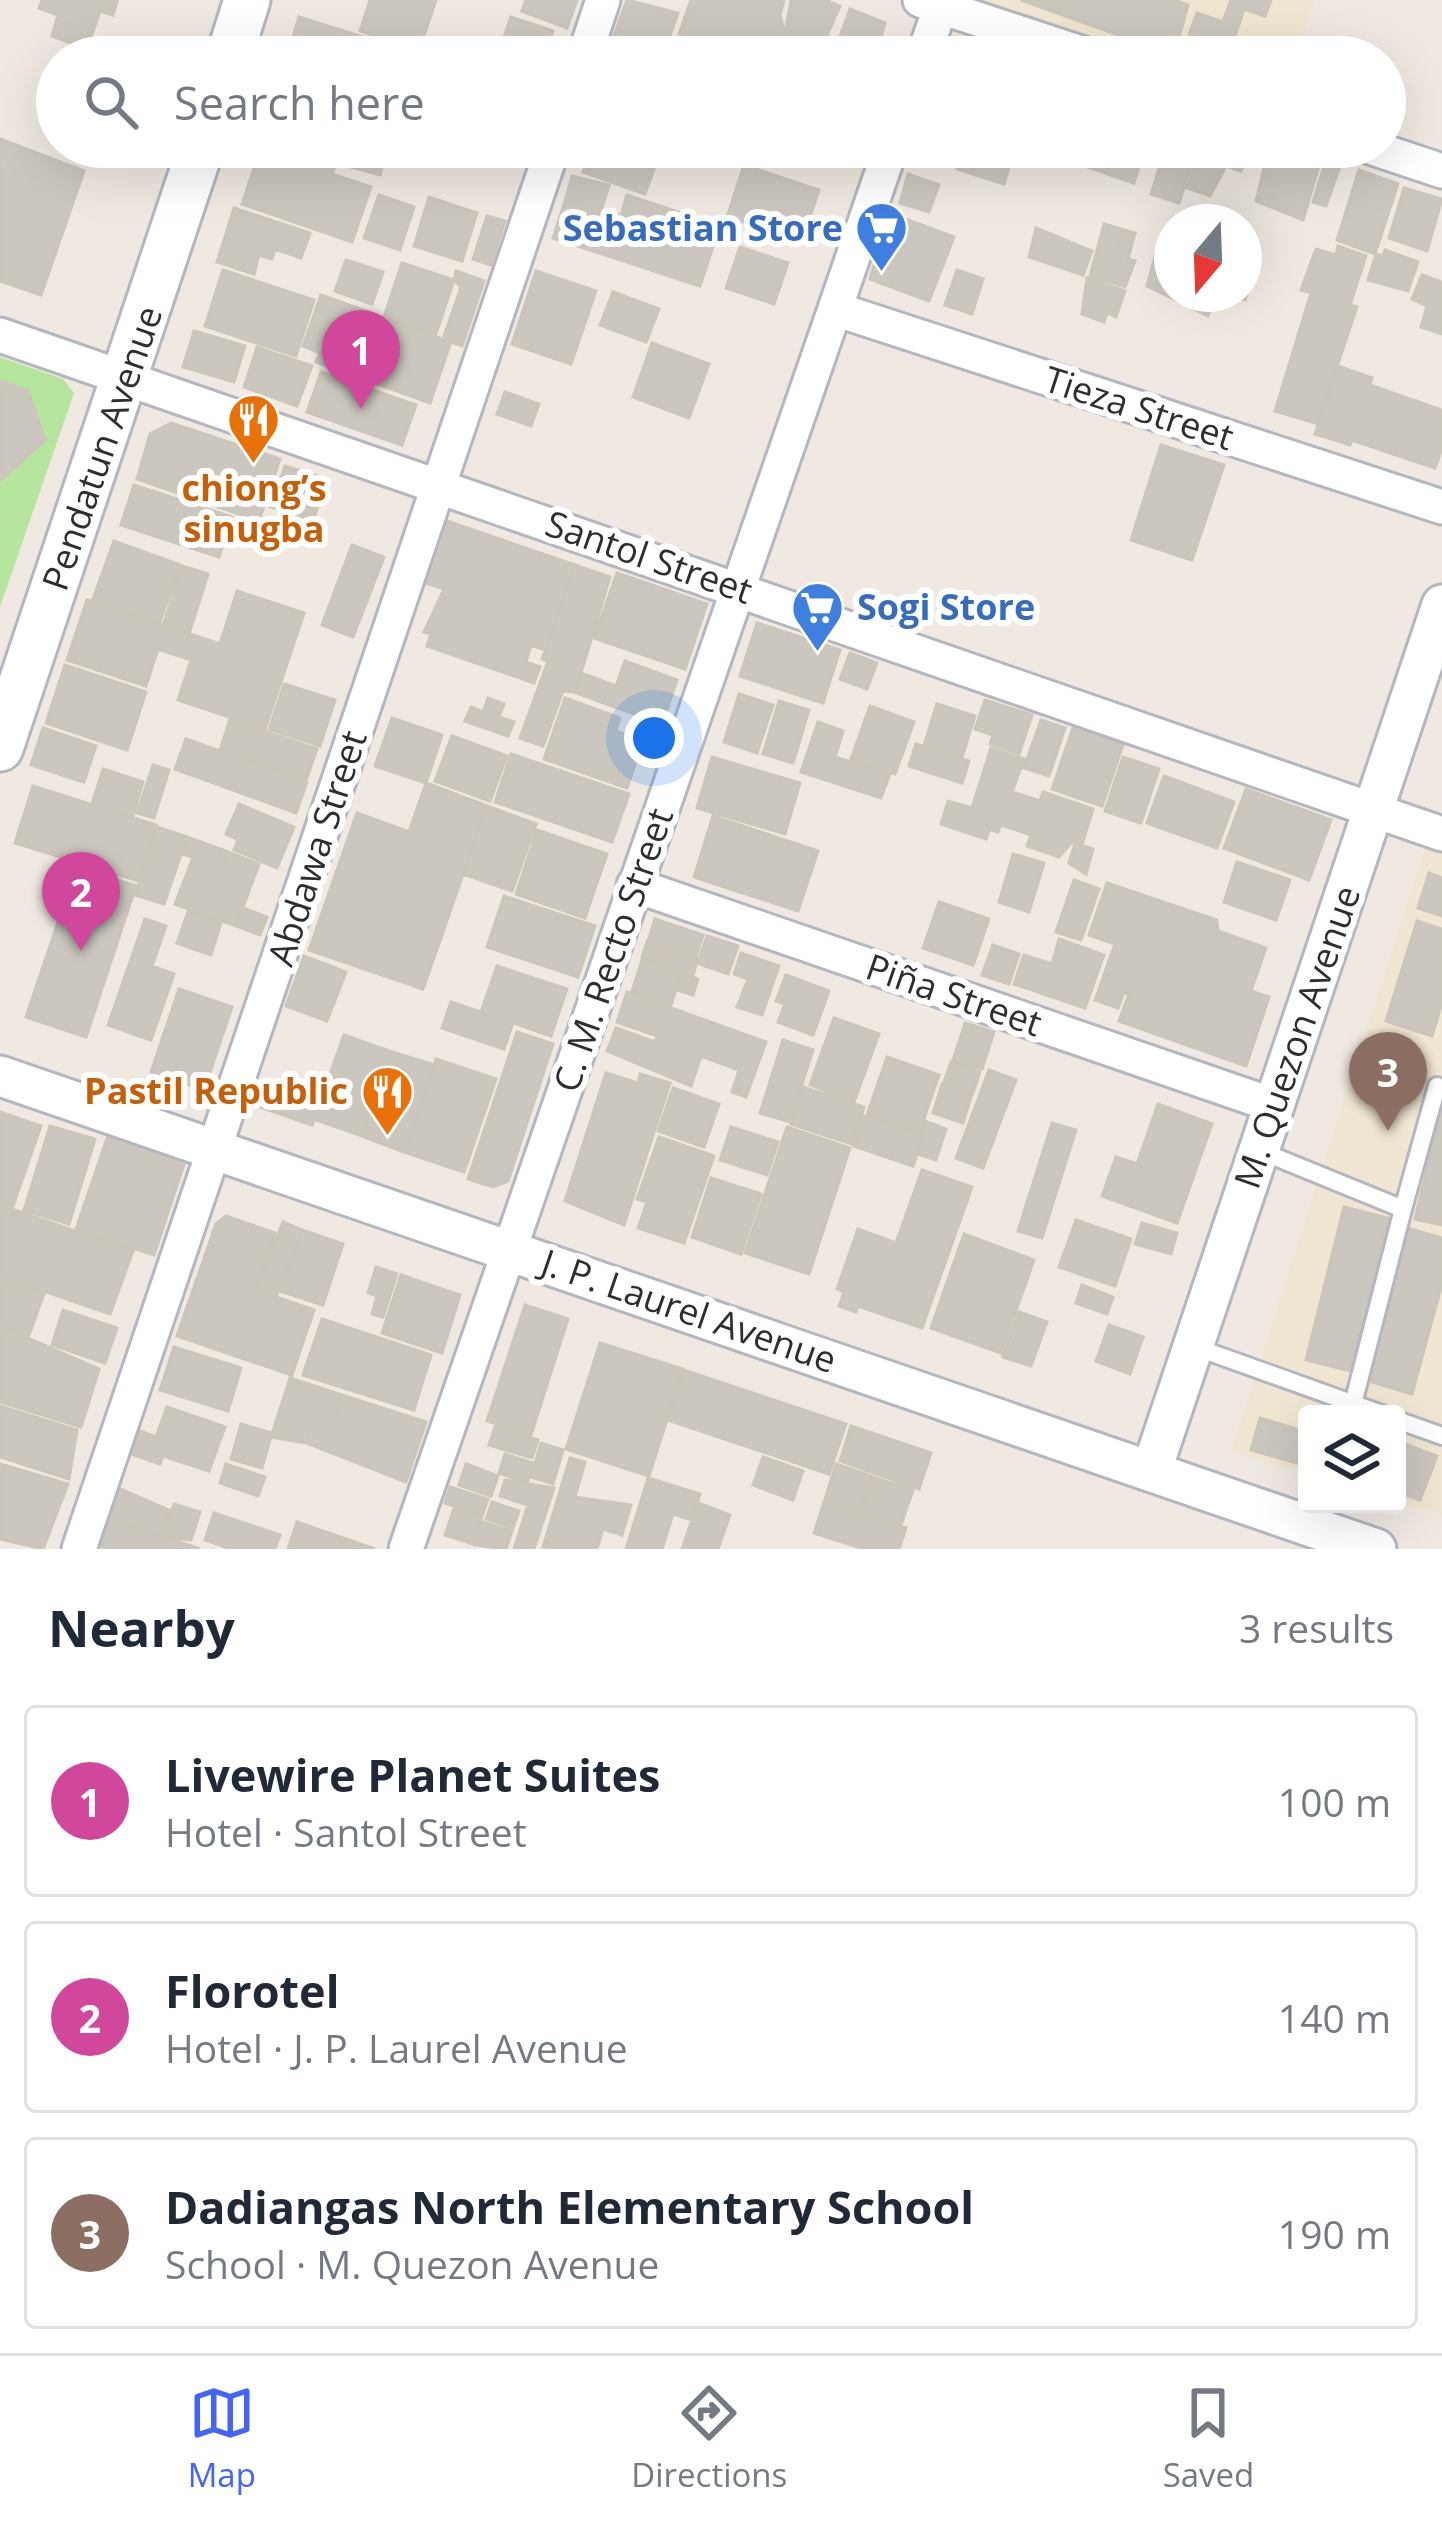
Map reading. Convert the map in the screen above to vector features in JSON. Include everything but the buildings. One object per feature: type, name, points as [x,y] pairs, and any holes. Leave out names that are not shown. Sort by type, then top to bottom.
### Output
[{"type":"main road","points":[[236,36],[248,0]]},
{"type":"main road","name":"Pendatun Avenue","points":[[0,748],[194,168]]},
{"type":"street","points":[[591,36],[603,0]]},
{"type":"street","points":[[927,36],[934,2],[1032,36]]},
{"type":"street","points":[[1406,158],[1442,170]]},
{"type":"street","name":"Abdawa Street","points":[[79,1549],[547,168]]},
{"type":"street","name":"C. M. Recto Street","points":[[406,1549],[884,168]]},
{"type":"street","name":"Tieza Street","points":[[835,309],[1442,507]]},
{"type":"street","name":"Santol Street","points":[[0,335],[1442,834]]},
{"type":"street","name":"M. Quezon Avenue","points":[[1152,1469],[1442,605]]},
{"type":"street","name":"Piña Street","points":[[634,885],[1273,1105]]},
{"type":"street","name":"J. P. Laurel Avenue","points":[[0,1076],[1376,1549]]},
{"type":"lane","points":[[1353,1404],[1437,1086]]},
{"type":"lane","points":[[1257,1150],[1403,1209]]},
{"type":"lane","points":[[1194,1346],[1356,1405]]},
{"type":"lane","points":[[1406,1423],[1442,1436]]},
{"type":"shaded area","points":[[966,0],[1315,0],[1303,36],[954,36]]},
{"type":"shaded area","points":[[1427,842],[1442,848],[1442,1516],[1406,1505],[1406,1405],[1298,1405],[1298,1471],[1231,1451]]},
{"type":"green space","points":[[0,357],[63,379],[74,393],[0,607]]},
{"type":"place","name":"Sebastian Store","points":[[882,274]]},
{"type":"place","name":"Livewire Planet Suites","points":[[361,409]]},
{"type":"place","name":"chiong’s sinugba","points":[[254,466]]},
{"type":"place","name":"Sogi Store","points":[[818,653]]},
{"type":"place","name":"Florotel","points":[[81,951]]},
{"type":"place","name":"Dadiangas North Elementary School","points":[[1388,1131]]},
{"type":"place","name":"Pastil Republic","points":[[387,1137]]}]
